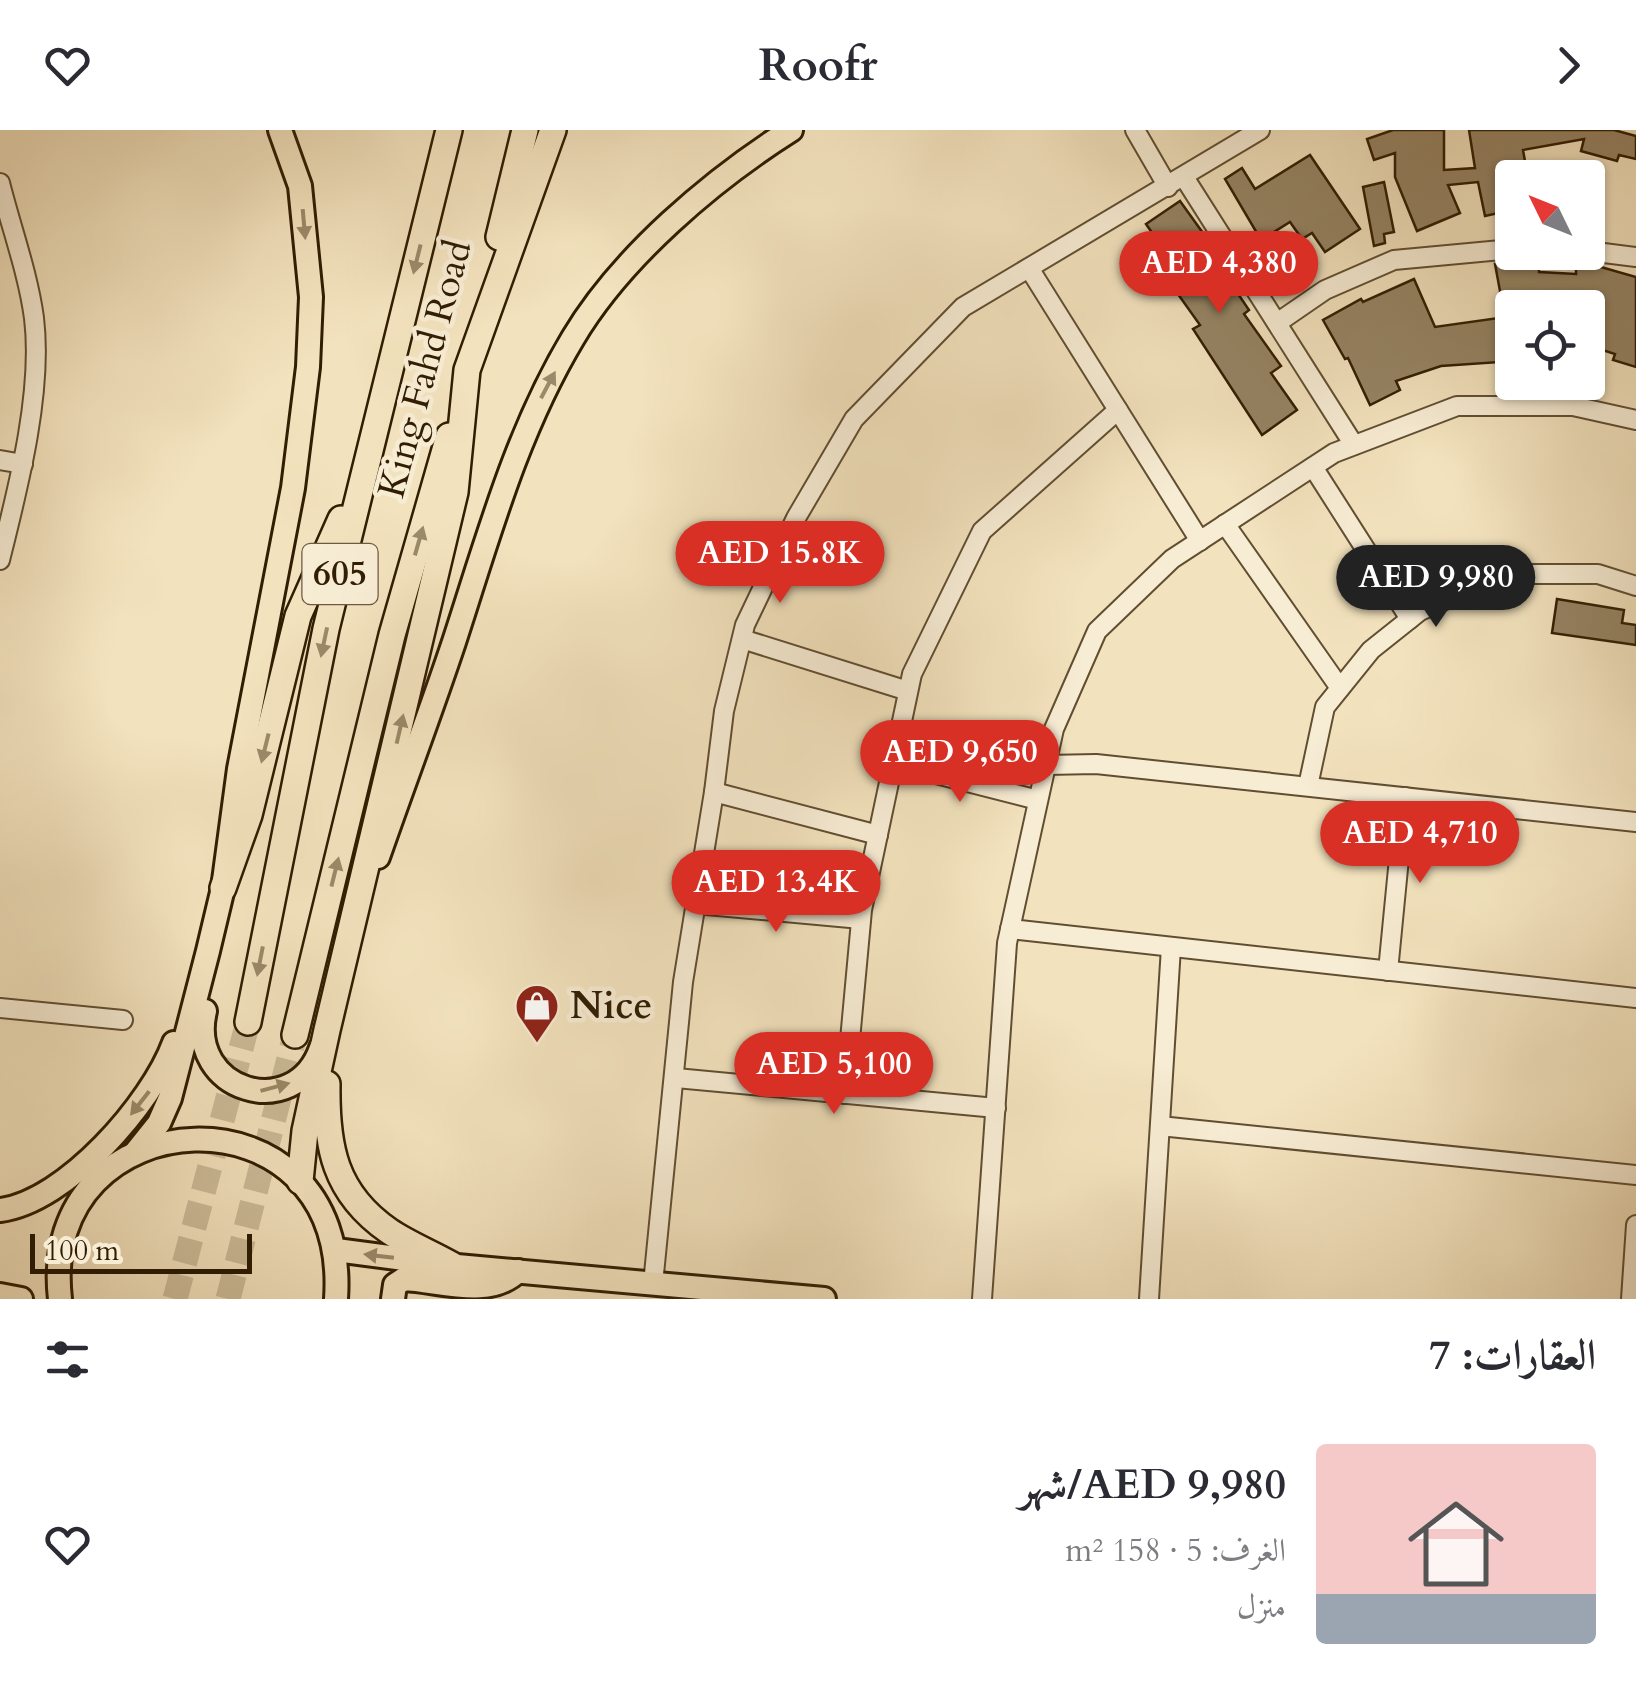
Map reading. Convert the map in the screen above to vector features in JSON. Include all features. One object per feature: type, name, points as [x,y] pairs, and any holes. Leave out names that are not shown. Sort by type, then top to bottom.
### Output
[{"type":"highway","points":[[430,208],[433,130]]},
{"type":"highway","name":"King Fahd Road","points":[[248,1022],[326,629],[449,130]]},
{"type":"highway","name":"King Fahd Road","points":[[295,1035],[392,635],[468,370],[525,130]]},
{"type":"highway","points":[[300,1181],[305,1131],[327,1030],[455,492],[468,370],[554,130]]},
{"type":"highway","points":[[221,896],[249,815],[298,616],[368,460]]},
{"type":"highway","points":[[327,1030],[328,1142],[338,1169],[369,1216],[392,1234],[452,1265]]},
{"type":"main road","points":[[280,130],[300,186],[311,297],[308,367],[290,507],[239,769],[221,896],[218,954],[201,1036],[217,1071],[244,1089],[257,1092],[283,1087],[308,1071],[318,1057],[327,1030]]},
{"type":"main road","points":[[354,926],[453,644],[507,473],[564,355],[595,306],[681,210],[791,130]]},
{"type":"main road","points":[[60,1299],[57,1276],[63,1239],[78,1205],[103,1175],[135,1152],[159,1123],[170,1098],[221,896]]},
{"type":"main road","points":[[0,1213],[41,1196],[111,1138],[134,1112],[168,1059],[208,951]]},
{"type":"main road","points":[[135,1152],[178,1139],[223,1139],[265,1154],[300,1181],[323,1213],[336,1250],[336,1299]]},
{"type":"main road","points":[[0,1213],[78,1205]]},
{"type":"main road","points":[[336,1250],[452,1265],[824,1299]]},
{"type":"main road","points":[[393,1299],[395,1285],[404,1280],[484,1290],[500,1286],[518,1271]]},
{"type":"main road","points":[[0,1295],[22,1299]]},
{"type":"street","points":[[1135,130],[1277,323],[1354,445]]},
{"type":"street","points":[[653,1284],[683,982],[724,711],[744,624],[796,518],[854,419],[964,307],[1260,130]]},
{"type":"street","points":[[0,183],[34,318],[34,370],[23,464],[0,560]]},
{"type":"street","points":[[1277,323],[1324,290],[1394,260],[1495,251]]},
{"type":"street","points":[[1605,253],[1636,257]]},
{"type":"street","points":[[1029,268],[1200,540]]},
{"type":"street","points":[[982,1299],[1010,929],[1054,729],[1098,631],[1172,559],[1334,453],[1354,445],[1457,406],[1573,406],[1636,420]]},
{"type":"street","points":[[845,1094],[861,919],[912,674],[982,531],[1118,410]]},
{"type":"street","points":[[0,460],[23,464]]},
{"type":"street","points":[[1312,467],[1410,619]]},
{"type":"street","points":[[1225,524],[1340,688]]},
{"type":"street","points":[[1308,786],[1324,707],[1371,650],[1420,610],[1504,574],[1598,574],[1636,586]]},
{"type":"street","points":[[742,639],[908,691]]},
{"type":"street","points":[[893,763],[1038,800]]},
{"type":"street","points":[[1046,765],[1096,764],[1636,822]]},
{"type":"street","points":[[714,792],[878,835]]},
{"type":"street","points":[[1388,971],[1406,797]]},
{"type":"street","points":[[695,904],[861,919]]},
{"type":"street","points":[[1010,929],[1636,998]]},
{"type":"street","points":[[1149,1299],[1171,947]]},
{"type":"street","points":[[0,1008],[122,1020]]},
{"type":"street","points":[[676,1078],[996,1108]]},
{"type":"street","points":[[1160,1126],[1636,1175]]},
{"type":"street","points":[[1631,1299],[1636,1226]]},
{"type":"building","points":[[1393,130],[1444,130],[1444,170],[1475,168],[1469,130],[1614,130],[1636,136],[1636,159],[1619,155],[1617,161],[1581,151],[1584,139],[1523,150],[1525,160],[1495,160],[1495,214],[1485,216],[1478,182],[1448,185],[1460,213],[1417,231],[1395,177],[1395,153],[1374,160],[1367,139]]},
{"type":"building","points":[[1310,155],[1360,229],[1325,252],[1312,233],[1302,239],[1290,222],[1261,240],[1225,179],[1242,168],[1255,189]]},
{"type":"building","points":[[1384,182],[1394,232],[1384,234],[1385,243],[1374,246],[1363,187]]},
{"type":"building","points":[[1180,201],[1218,254],[1213,257],[1249,310],[1244,314],[1281,366],[1271,373],[1297,410],[1262,435],[1193,329],[1200,325],[1143,245],[1155,237],[1146,224]]},
{"type":"building","points":[[1605,268],[1636,277],[1636,367],[1613,360],[1615,354],[1605,351],[1605,290],[1500,290],[1496,270],[1576,274],[1576,270]]},
{"type":"building","points":[[1414,279],[1435,327],[1495,319],[1495,362],[1441,366],[1396,381],[1400,390],[1370,405],[1348,358],[1345,359],[1323,320],[1361,299],[1363,302]]},
{"type":"building","points":[[1557,599],[1624,610],[1622,623],[1636,625],[1636,645],[1552,633]]},
{"type":"tunnel","points":[[175,1299],[248,1022]]},
{"type":"tunnel","points":[[228,1299],[295,1035]]},
{"type":"place","name":"Nice","points":[[537,1044]]}]
